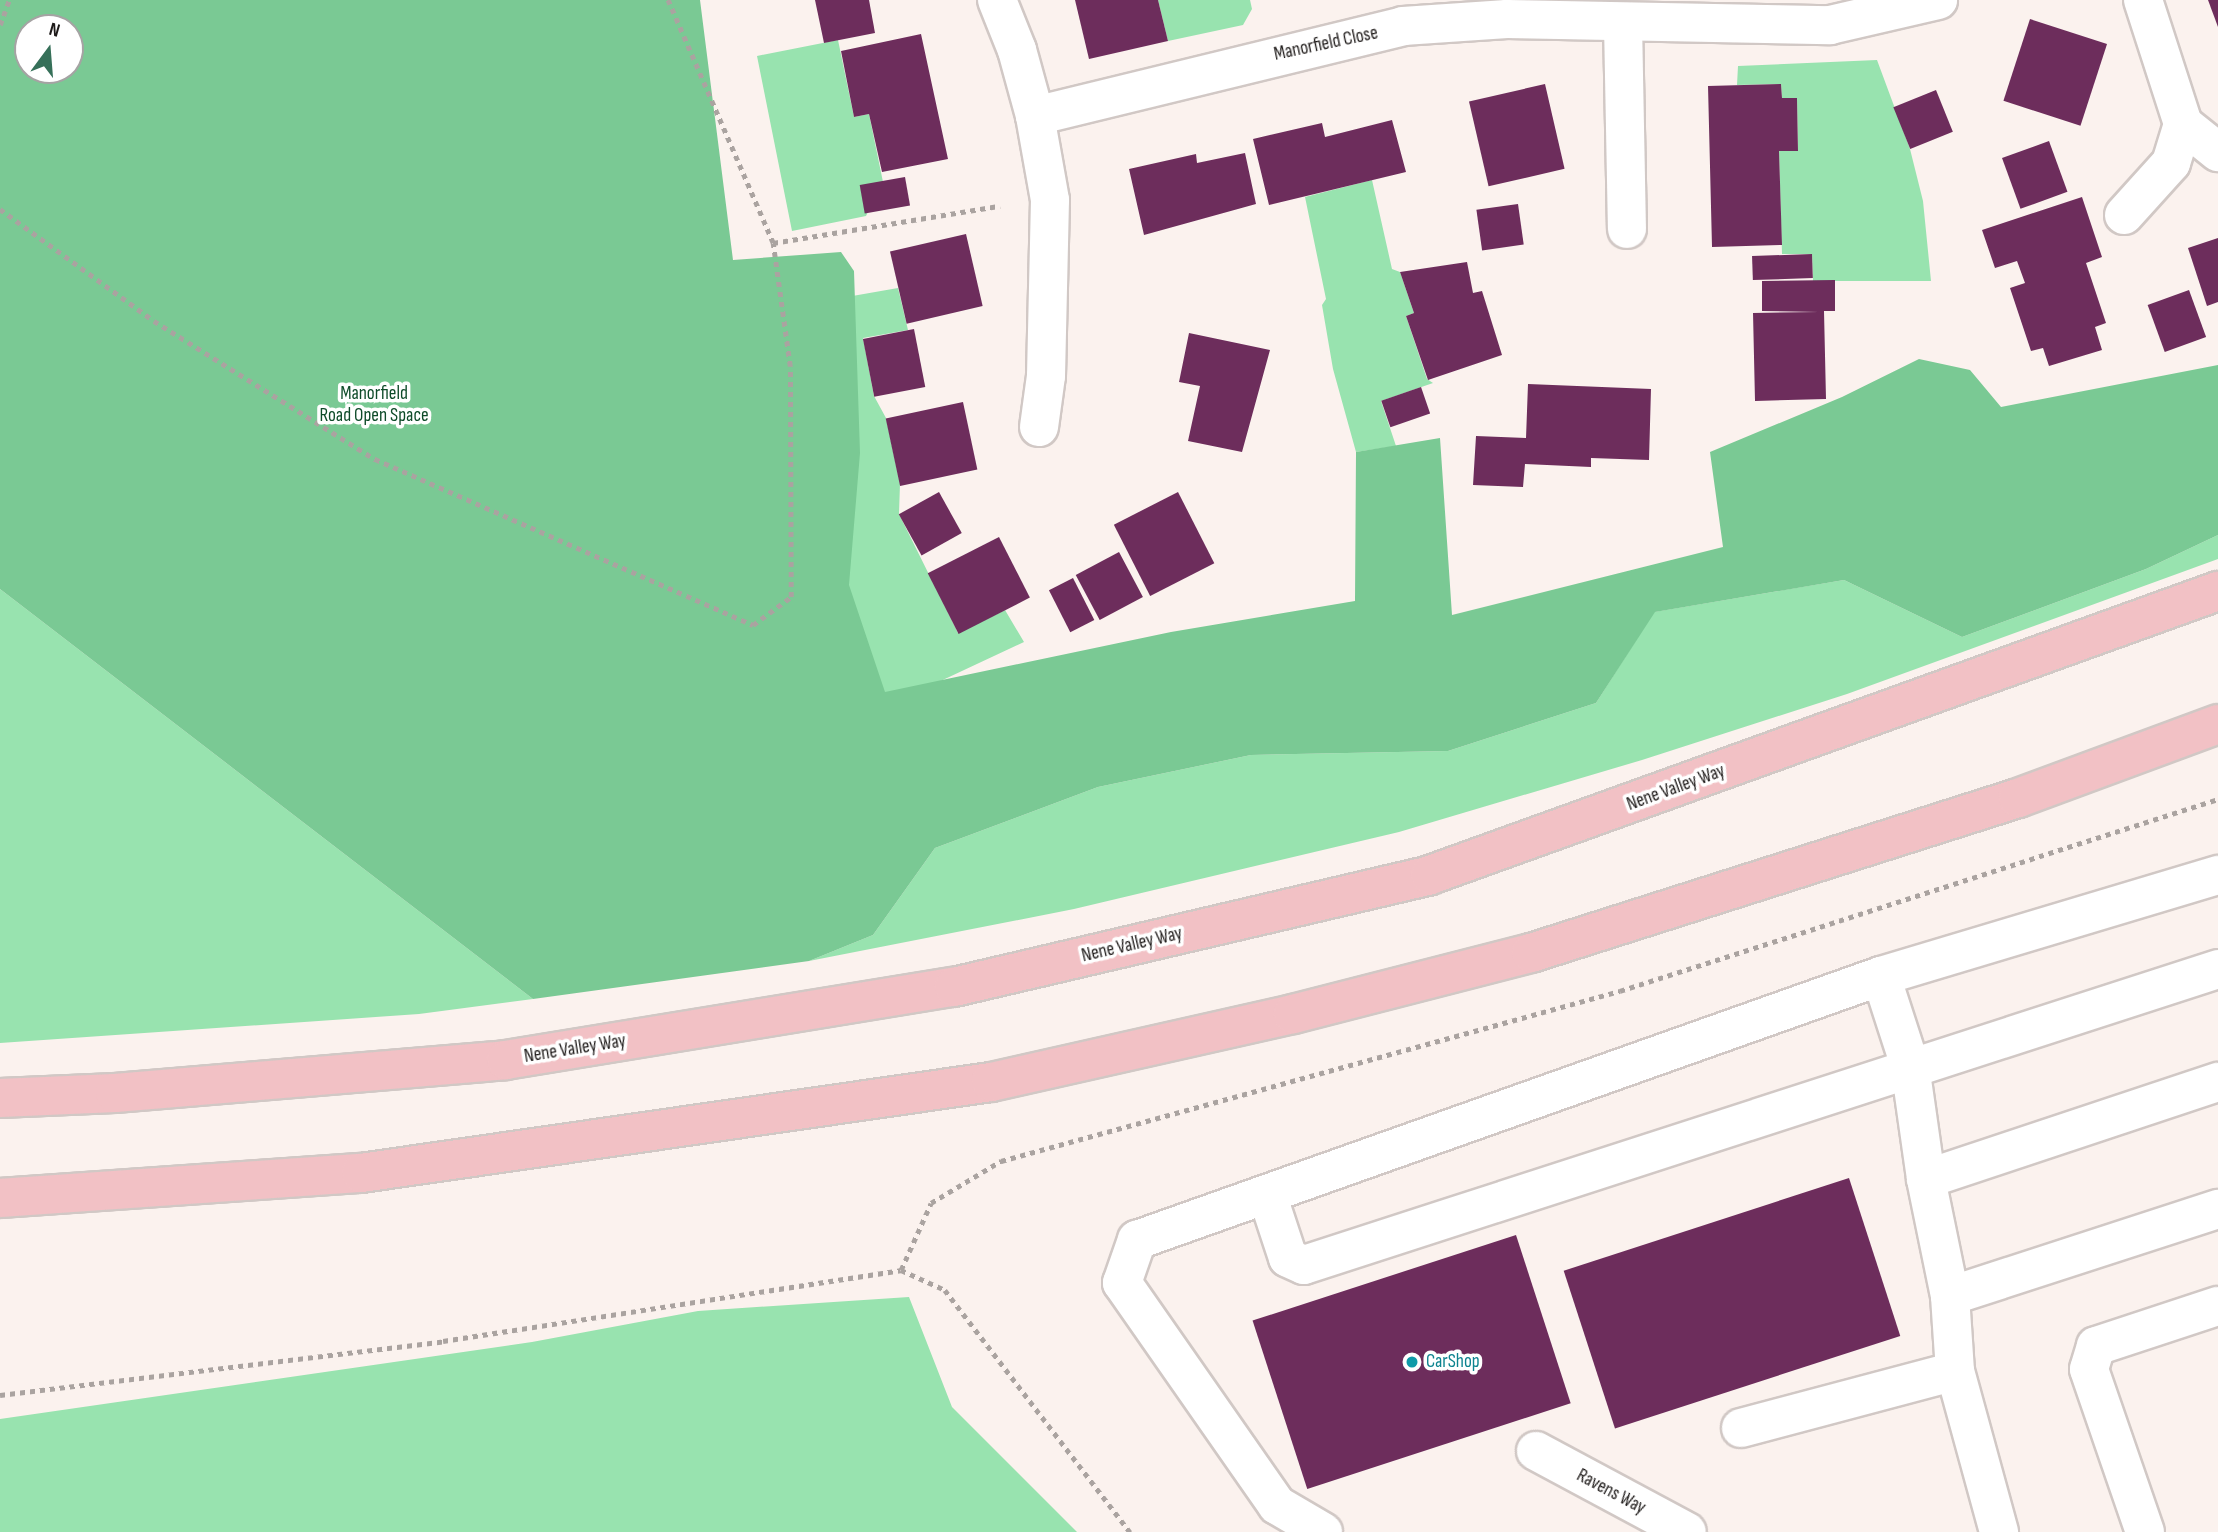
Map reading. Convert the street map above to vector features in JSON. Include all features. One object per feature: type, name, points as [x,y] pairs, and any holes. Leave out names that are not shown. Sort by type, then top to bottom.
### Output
[{"type":"highway","name":"Nene Valley Way","points":[[0,1098],[116,1093],[506,1060],[954,987],[1430,875],[2218,591]]},
{"type":"highway","points":[[0,1198],[361,1173],[991,1082],[1293,1014],[1531,953],[2018,798],[2218,724]]},
{"type":"street","points":[[998,0],[1017,50],[1035,116],[1050,200],[1046,376],[1039,427]]},
{"type":"street","points":[[2143,0],[2183,124],[2218,152]]},
{"type":"street","name":"Manorfield Close","points":[[1035,116],[1404,26],[1507,19],[1829,25],[1931,1]]},
{"type":"street","points":[[1623,23],[1626,229]]},
{"type":"street","points":[[2124,215],[2171,163],[2183,124]]},
{"type":"street","points":[[1323,1532],[1277,1505],[1122,1283],[1137,1240],[1881,976],[2218,875]]},
{"type":"street","points":[[1267,1194],[1288,1258],[1304,1265],[1910,1066],[2218,969]]},
{"type":"street","points":[[1881,976],[1910,1066],[1926,1179],[1950,1296],[1955,1371],[1999,1532]]},
{"type":"street","points":[[1926,1179],[2218,1082]]},
{"type":"street","points":[[1950,1296],[2218,1209]]},
{"type":"street","points":[[2145,1532],[2090,1369],[2096,1346],[2218,1306]]},
{"type":"street","points":[[1741,1429],[1955,1371]]},
{"type":"street","name":"Ravens Way","points":[[1536,1451],[1687,1532]]},
{"type":"path","points":[[0,25],[9,0]]},
{"type":"path","points":[[0,209],[154,321],[375,459],[752,625],[791,597],[790,366],[773,243],[668,0]]},
{"type":"path","points":[[773,243],[1050,200]]},
{"type":"path","points":[[901,1270],[931,1203],[1001,1161],[1620,991],[2218,799]]},
{"type":"path","points":[[0,1395],[443,1341],[901,1270],[945,1290],[1130,1532]]},
{"type":"green space","name":"Manorfield Road Open Space","points":[[0,0],[700,0],[733,260],[841,252],[854,271],[860,453],[849,585],[885,692],[1171,632],[1355,601],[1356,452],[1440,438],[1452,615],[1723,547],[1710,452],[1842,397],[1919,359],[1970,370],[2001,407],[2218,365],[2218,535],[2146,569],[1962,637],[1844,580],[1655,612],[1596,703],[1448,751],[1251,755],[1098,787],[935,848],[873,935],[809,961],[533,999],[0,589]]},
{"type":"green space","points":[[1158,0],[1250,0],[1252,9],[1243,25],[1168,41]]},
{"type":"green space","points":[[838,40],[854,117],[869,114],[883,182],[866,216],[792,231],[757,56]]},
{"type":"green space","points":[[1877,60],[1910,149],[1923,201],[1931,281],[1813,281],[1812,254],[1782,254],[1779,151],[1798,150],[1797,98],[1782,98],[1781,84],[1737,85],[1738,66]]},
{"type":"green space","points":[[1372,180],[1392,269],[1400,272],[1414,313],[1406,316],[1427,379],[1433,383],[1381,401],[1396,446],[1356,452],[1333,369],[1322,305],[1326,299],[1305,197]]},
{"type":"green space","points":[[898,288],[908,330],[863,338],[874,396],[886,418],[900,484],[899,514],[958,633],[1005,610],[1024,642],[868,715],[801,305]]},
{"type":"green space","points":[[2218,535],[2218,559],[1847,694],[1642,760],[1399,832],[1074,909],[809,961],[873,935],[935,848],[1098,787],[1251,755],[1448,751],[1596,703],[1654,612],[1844,580],[1962,637],[2146,569]]},
{"type":"green space","points":[[0,589],[533,999],[419,1014],[0,1043]]},
{"type":"green space","points":[[909,1297],[952,1407],[1077,1532],[0,1532],[0,1419],[532,1342],[698,1311]]},
{"type":"building","points":[[815,0],[869,0],[875,33],[824,43]]},
{"type":"building","points":[[1075,0],[1158,0],[1168,41],[1089,59]]},
{"type":"building","points":[[2208,0],[2218,0],[2218,27]]},
{"type":"building","points":[[2030,19],[2107,44],[2080,126],[2003,101]]},
{"type":"building","points":[[921,34],[948,159],[882,172],[869,114],[854,117],[841,51]]},
{"type":"building","points":[[1545,84],[1565,169],[1489,186],[1469,102]]},
{"type":"building","points":[[1781,84],[1782,98],[1797,98],[1798,151],[1779,151],[1782,245],[1712,247],[1708,86]]},
{"type":"building","points":[[1936,90],[1953,132],[1910,149],[1893,107]]},
{"type":"building","points":[[1392,120],[1406,172],[1269,205],[1253,139],[1322,123],[1325,137]]},
{"type":"building","points":[[2049,141],[2067,192],[2020,209],[2002,158]]},
{"type":"building","points":[[1245,153],[1256,204],[1144,235],[1129,169],[1196,154],[1197,163]]},
{"type":"building","points":[[905,177],[910,206],[865,214],[860,185]]},
{"type":"building","points":[[2082,197],[2102,257],[2086,263],[2106,323],[2095,327],[2102,350],[2049,366],[2043,348],[2031,351],[2010,288],[2025,283],[2017,261],[1995,268],[1982,230]]},
{"type":"building","points":[[1518,204],[1524,245],[1482,250],[1476,210]]},
{"type":"building","points":[[966,234],[983,306],[907,324],[890,252]]},
{"type":"building","points":[[2218,238],[2218,302],[2207,306],[2188,248]]},
{"type":"building","points":[[1812,254],[1813,278],[1753,280],[1752,256]]},
{"type":"building","points":[[1467,262],[1473,293],[1482,291],[1502,355],[1428,380],[1406,316],[1414,313],[1400,272]]},
{"type":"building","points":[[1835,280],[1835,311],[1824,311],[1826,399],[1755,401],[1753,313],[1819,312],[1762,311],[1762,281]]},
{"type":"building","points":[[2189,290],[2206,337],[2165,352],[2148,305]]},
{"type":"building","points":[[914,329],[925,387],[874,397],[863,339]]},
{"type":"building","points":[[1189,333],[1270,350],[1242,452],[1188,441],[1200,386],[1179,382]]},
{"type":"building","points":[[1528,384],[1651,389],[1649,460],[1591,458],[1591,467],[1525,464],[1523,487],[1473,485],[1476,436],[1526,438]]},
{"type":"building","points":[[1421,387],[1430,413],[1390,427],[1381,401]]},
{"type":"building","points":[[963,402],[977,469],[900,486],[886,418]]},
{"type":"building","points":[[939,492],[962,533],[922,555],[899,514]]},
{"type":"building","points":[[1178,492],[1214,563],[1150,596],[1114,525]]},
{"type":"building","points":[[999,537],[1030,598],[959,634],[928,573]]},
{"type":"building","points":[[1119,552],[1143,597],[1100,620],[1076,575]]},
{"type":"building","points":[[1073,578],[1094,620],[1070,632],[1049,590]]},
{"type":"building","points":[[1849,1178],[1900,1336],[1615,1429],[1564,1271]]},
{"type":"building","name":"CarShop","points":[[1516,1235],[1571,1403],[1307,1489],[1253,1321]]},
{"type":"place","name":"CarShop","points":[[1412,1362]]}]
